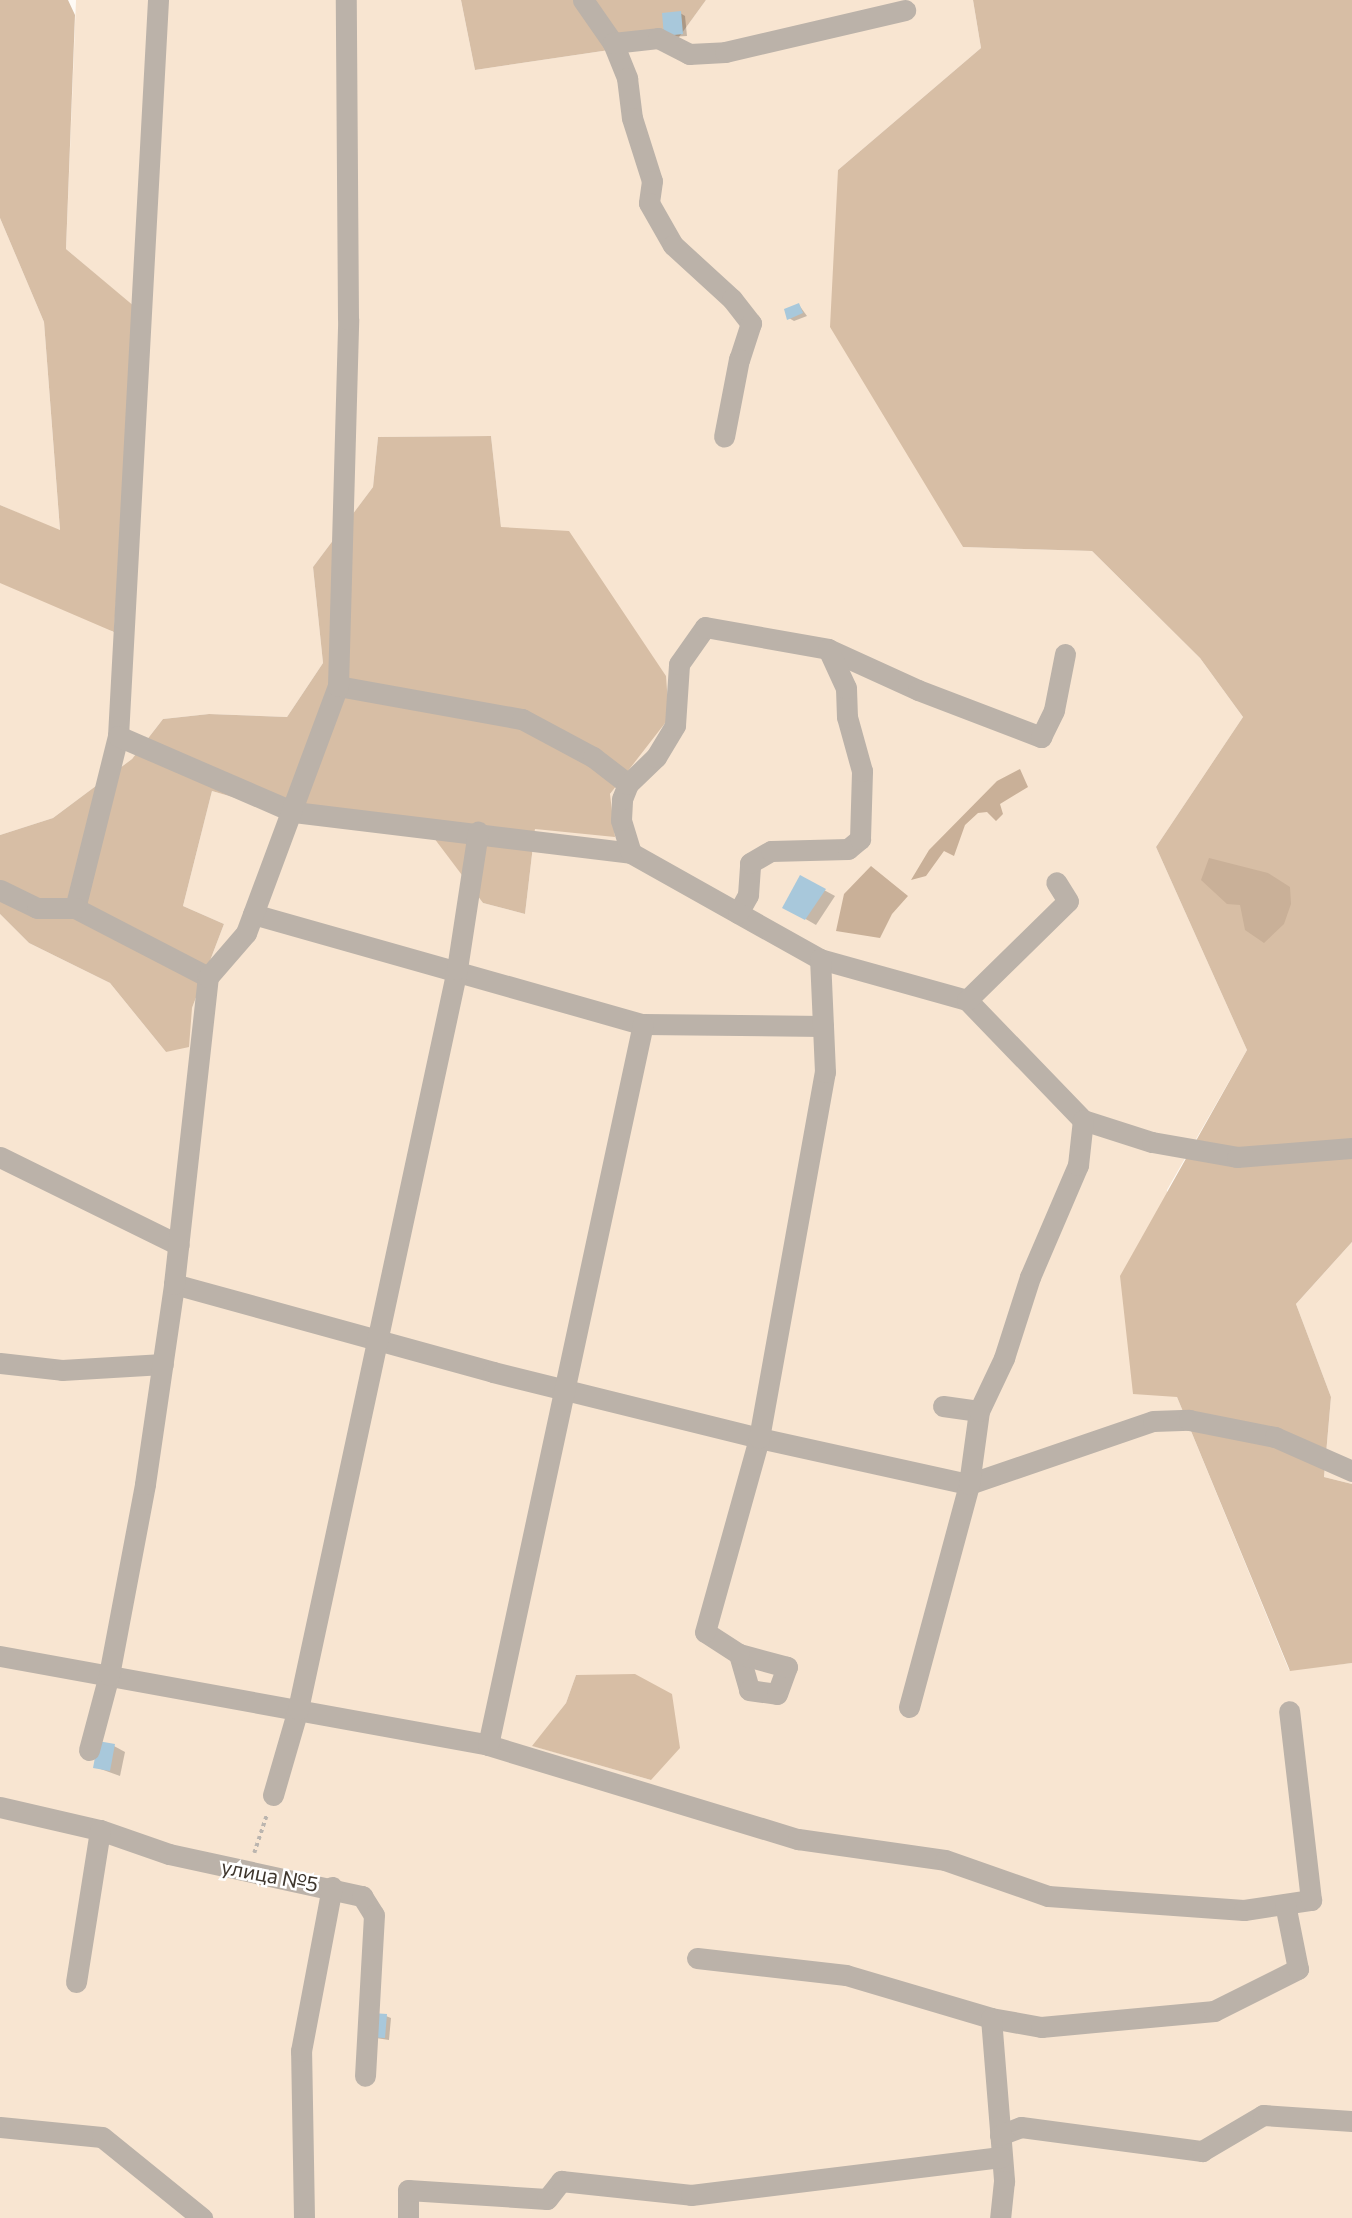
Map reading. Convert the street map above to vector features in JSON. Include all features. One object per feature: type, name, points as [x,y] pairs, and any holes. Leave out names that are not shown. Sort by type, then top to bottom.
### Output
[{"type":"street","points":[[75,908],[118,736],[159,0]]},
{"type":"street","points":[[89,1750],[109,1675],[163,1364],[179,1245],[208,977],[246,933],[294,812],[338,686],[348,319],[346,0]]},
{"type":"street","points":[[583,0],[613,43],[652,181],[649,203],[673,245],[732,299],[751,323],[739,359],[724,437]]},
{"type":"street","points":[[613,43],[658,38],[689,54],[726,52],[905,10]]},
{"type":"street","points":[[631,853],[621,820],[628,784],[656,757],[675,725],[679,664],[705,627],[828,649],[918,690],[1041,737],[1054,710],[1065,654]]},
{"type":"street","points":[[738,913],[748,895],[750,863],[771,851],[848,849],[860,839],[862,771],[847,717],[846,688],[828,649]]},
{"type":"street","points":[[338,686],[522,719],[593,757],[628,784]]},
{"type":"street","points":[[118,736],[294,812],[478,832],[631,853],[820,959],[967,1000],[1083,1121],[1152,1142],[1237,1157],[1352,1149]]},
{"type":"street","points":[[273,1795],[298,1709],[374,1342],[457,969],[478,832]]},
{"type":"street","points":[[967,1000],[1068,901],[1056,882]]},
{"type":"street","points":[[0,890],[37,908],[75,908],[208,977]]},
{"type":"street","points":[[253,914],[457,969],[643,1024],[822,1026]]},
{"type":"street","points":[[739,1654],[705,1632],[759,1438],[825,1072],[820,959]]},
{"type":"street","points":[[488,1745],[561,1389],[643,1024]]},
{"type":"street","points":[[909,1707],[969,1484],[979,1411],[1004,1358],[1030,1277],[1073,1177],[1083,1121]]},
{"type":"street","points":[[0,1157],[179,1245]]},
{"type":"street","points":[[174,1284],[374,1342],[759,1438],[969,1484],[1153,1421],[1189,1420],[1275,1437],[1352,1471]]},
{"type":"street","points":[[0,1363],[62,1370],[163,1364]]},
{"type":"street","points":[[943,1406],[979,1411]]},
{"type":"street","points":[[0,1657],[488,1745],[799,1839],[945,1860],[1048,1896],[1244,1910],[1311,1900],[1289,1711]]},
{"type":"street","name":"улица №5","points":[[0,1807],[100,1830],[169,1854],[332,1887],[362,1896],[374,1915],[365,2076]]},
{"type":"street","points":[[76,1982],[100,1830]]},
{"type":"street","points":[[303,2218],[301,2051],[332,1887]]},
{"type":"street","points":[[697,1958],[846,1975],[991,2018],[1041,2027],[1214,2011],[1298,1969],[1285,1904]]},
{"type":"street","points":[[991,2018],[1001,2157],[1000,2218]]},
{"type":"street","points":[[1000,2135],[1021,2127],[1202,2151],[1263,2115],[1352,2121]]},
{"type":"street","points":[[0,2127],[102,2137],[202,2218]]},
{"type":"street","points":[[408,2218],[408,2190],[547,2199],[561,2181],[691,2195],[1001,2157]]},
{"type":"path","points":[[248,1870],[273,1795]]},
{"type":"shaded area","points":[[0,0],[68,0],[75,15],[66,249],[135,307],[114,632],[0,583],[0,505],[60,530],[44,322],[0,218]]},
{"type":"shaded area","points":[[76,0],[461,0],[475,70],[677,40],[706,0],[973,0],[981,48],[838,170],[963,547],[1092,551],[1200,658],[1243,717],[1156,847],[1247,1050],[1167,1190],[1177,1397],[1289,1670],[1352,1663],[1352,2218],[0,2218],[0,914],[29,943],[110,983],[166,1052],[192,1008],[224,924],[183,906],[212,791],[323,824],[435,838],[483,903],[525,914],[535,829],[610,794],[630,766],[501,527],[491,436],[378,437],[373,487],[313,567],[323,663],[287,717],[209,714],[163,719],[132,759],[53,818],[0,835],[0,553],[113,632],[134,307],[66,249]],"holes":[[[576,1675],[651,1780],[533,1746],[566,1703]]]},
{"type":"shaded area","points":[[461,0],[706,0],[677,40],[475,70]]},
{"type":"shaded area","points":[[973,0],[1352,0],[1352,1242],[1296,1304],[1331,1397],[1324,1477],[1352,1484],[1352,1663],[1290,1671],[1177,1397],[1133,1394],[1120,1276],[1247,1050],[1156,847],[1243,717],[1200,658],[1092,551],[963,547],[830,327],[838,170],[981,48]]},
{"type":"shaded area","points":[[0,218],[44,322],[60,531],[0,505]]},
{"type":"shaded area","points":[[491,436],[501,527],[569,531],[666,676],[669,718],[610,794],[615,837],[535,829],[525,914],[483,903],[434,838],[323,824],[212,791],[183,906],[224,924],[192,1008],[189,1047],[166,1052],[110,983],[29,943],[0,914],[0,835],[53,818],[132,759],[163,719],[209,714],[287,717],[323,663],[313,567],[373,487],[378,437]]},
{"type":"shaded area","points":[[1020,769],[1028,787],[1000,804],[1003,814],[996,821],[987,812],[978,813],[965,825],[954,856],[944,851],[926,876],[911,880],[929,850],[997,781]]},
{"type":"shaded area","points":[[1209,858],[1268,873],[1290,887],[1291,904],[1284,924],[1264,943],[1245,930],[1240,905],[1227,904],[1201,880]]},
{"type":"shaded area","points":[[871,866],[908,896],[892,914],[880,938],[836,931],[844,894]]},
{"type":"shaded area","points":[[1352,1242],[1352,1484],[1324,1477],[1331,1397],[1296,1304]]},
{"type":"shaded area","points":[[635,1674],[672,1694],[680,1748],[651,1780],[532,1746],[566,1703],[576,1675]]},
{"type":"building","points":[[681,11],[683,34],[664,36],[662,13]]},
{"type":"building","points":[[799,303],[803,313],[787,320],[784,309]]},
{"type":"building","points":[[800,875],[826,889],[805,920],[782,908]]},
{"type":"building","points":[[98,1741],[115,1744],[110,1771],[93,1768]]},
{"type":"building","points":[[372,2013],[387,2014],[385,2038],[370,2037]]}]
